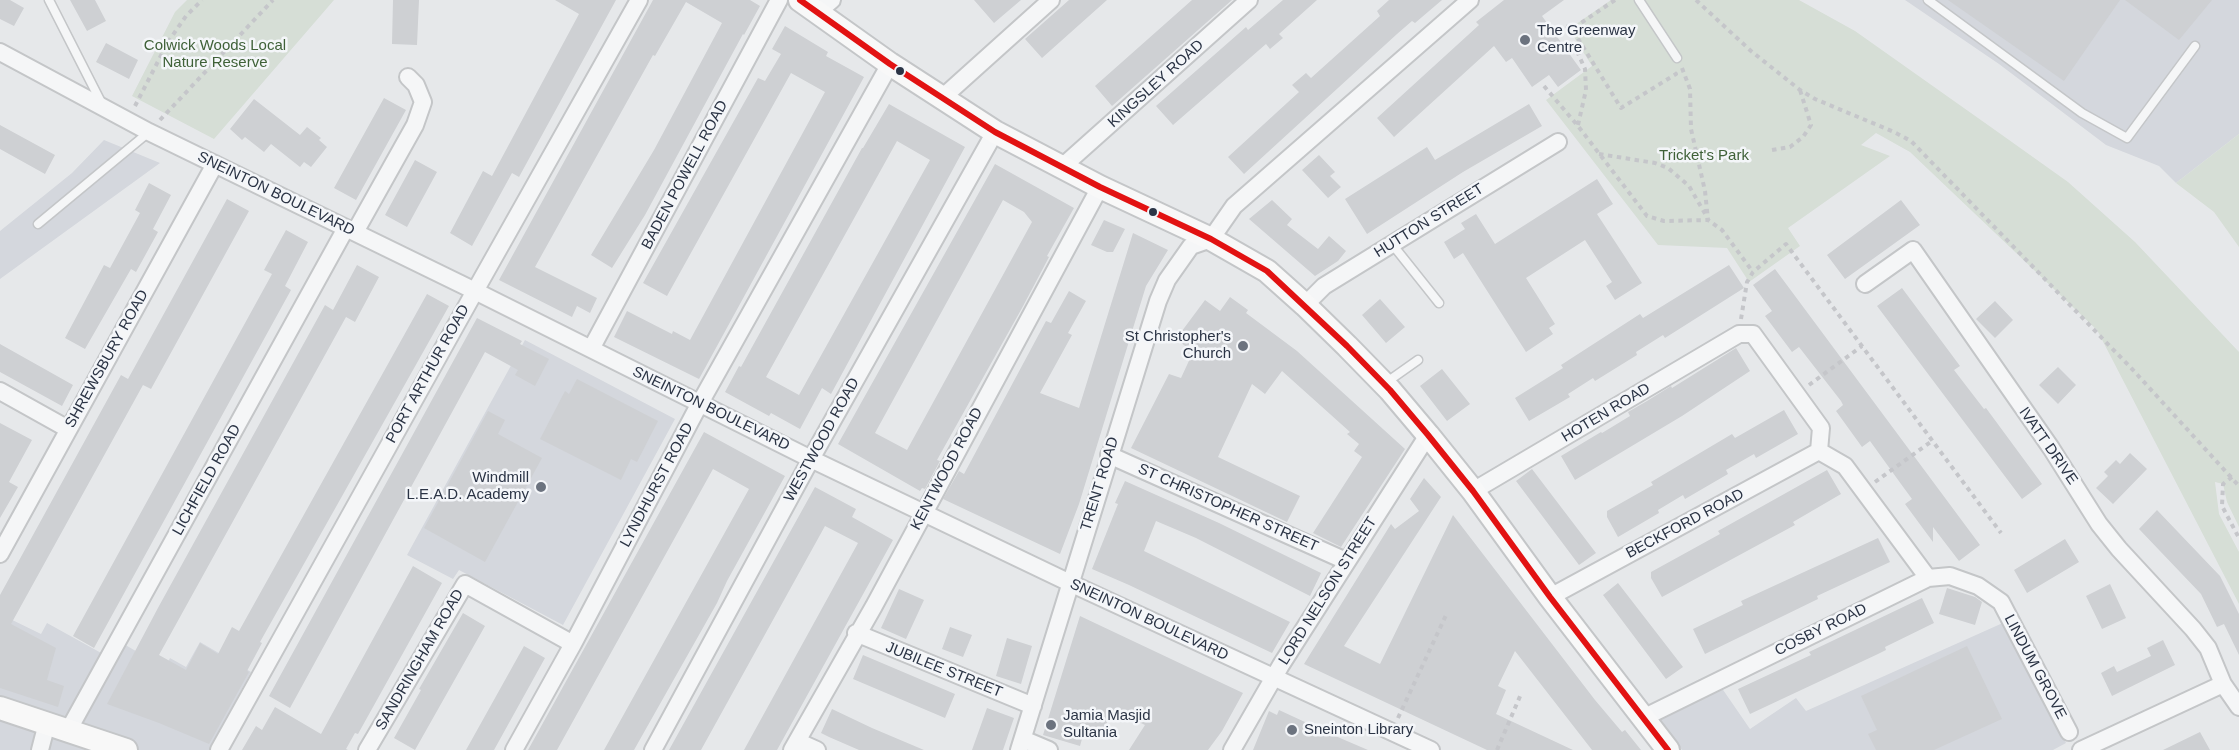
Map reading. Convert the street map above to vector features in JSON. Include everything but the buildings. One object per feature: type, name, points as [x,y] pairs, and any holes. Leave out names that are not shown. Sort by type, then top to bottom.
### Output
[{"type":"street","name":"PORT ARTHUR ROAD","points":[[219,750],[639,0]]},
{"type":"street","name":"BADEN POWELL ROAD","points":[[591,349],[779,0]]},
{"type":"street","points":[[942,99],[1052,0]]},
{"type":"street","name":"KINGSLEY ROAD","points":[[1062,167],[1249,0]]},
{"type":"street","points":[[1211,239],[1234,206],[1470,0]]},
{"type":"street","points":[[817,4],[890,64],[995,132],[1100,187],[1211,239],[1267,271],[1305,304],[1384,384],[1428,435],[1668,750]]},
{"type":"street","name":"SNEINTON BOULEVARD","points":[[0,52],[149,132],[475,291],[811,459],[1070,583],[1431,750]]},
{"type":"street","name":"LYNDHURST ROAD","points":[[514,750],[573,644],[700,403],[890,64]]},
{"type":"street","name":"LICHFIELD ROAD","points":[[68,731],[350,230],[415,125],[423,102],[416,85],[408,76]]},
{"type":"street","name":"WESTWOOD ROAD","points":[[653,750],[811,459],[995,132]]},
{"type":"street","name":"HUTTON STREET","points":[[1305,304],[1324,286],[1558,142]]},
{"type":"street","name":"SHREWSBURY ROAD","points":[[0,554],[215,164]]},
{"type":"street","name":"KENTWOOD ROAD","points":[[795,746],[856,633],[874,606],[1100,187]]},
{"type":"street","name":"TRENT ROAD","points":[[1021,744],[1158,301],[1167,279],[1191,246],[1211,239]]},
{"type":"street","name":"IVATT DRIVE","points":[[1865,284],[1913,250],[2051,448],[2099,524],[2208,648],[2223,684]]},
{"type":"street","points":[[1739,334],[1753,334],[1821,428],[1819,451],[1845,466],[1928,578]]},
{"type":"street","name":"HOTEN ROAD","points":[[1473,492],[1739,334]]},
{"type":"street","points":[[0,391],[68,429]]},
{"type":"street","name":"LORD NELSON STREET","points":[[1232,750],[1346,561],[1428,435]]},
{"type":"street","name":"BECKFORD ROAD","points":[[1550,597],[1819,451]]},
{"type":"street","name":"ST CHRISTOPHER STREET","points":[[1109,455],[1346,561]]},
{"type":"street","name":"COSBY ROAD","points":[[1643,718],[1928,578],[1950,576],[1978,586],[2001,602]]},
{"type":"street","name":"SANDRINGHAM ROAD","points":[[367,750],[465,584],[573,644]]},
{"type":"street","name":"LINDUM GROVE","points":[[2001,602],[2070,732]]},
{"type":"street","name":"JUBILEE STREET","points":[[856,633],[1033,706]]},
{"type":"street","points":[[2081,750],[2223,684],[2239,707]]},
{"type":"street","points":[[0,708],[126,750]]},
{"type":"street","points":[[40,750],[47,723]]},
{"type":"street","points":[[1021,744],[1049,750]]},
{"type":"street","points":[[795,746],[817,750]]},
{"type":"lane","points":[[49,0],[104,107]]},
{"type":"lane","points":[[1639,0],[1677,58]]},
{"type":"lane","points":[[1928,0],[2082,113],[2127,138],[2195,46]]},
{"type":"lane","points":[[38,224],[149,132]]},
{"type":"lane","points":[[1392,244],[1439,303]]},
{"type":"lane","points":[[1384,384],[1418,360]]},
{"type":"path","points":[[138,99],[168,42],[186,16],[202,0]]},
{"type":"path","points":[[149,132],[273,0]]},
{"type":"path","points":[[1572,29],[1615,0]]},
{"type":"path","points":[[1696,0],[1751,51],[1800,90],[1815,99],[1911,141],[2140,377],[2239,486]]},
{"type":"path","points":[[1566,26],[1572,29],[1621,108],[1676,74],[1670,65]]},
{"type":"path","points":[[1578,126],[1586,90],[1585,69],[1576,49],[1579,40]]},
{"type":"path","points":[[1677,58],[1690,89],[1691,129],[1705,190],[1708,220]]},
{"type":"path","points":[[1544,86],[1578,126],[1647,216],[1664,221],[1708,220]]},
{"type":"path","points":[[1772,150],[1790,147],[1803,137],[1811,125],[1800,90]]},
{"type":"path","points":[[1598,154],[1655,163],[1668,168],[1689,186],[1708,220],[1722,230],[1753,272]]},
{"type":"path","points":[[1739,334],[1747,282],[1753,272],[1786,244],[2001,533]]},
{"type":"path","points":[[1798,394],[1862,346]]},
{"type":"path","points":[[1863,491],[1932,441]]},
{"type":"path","points":[[2232,477],[2223,484],[2222,506],[2239,538]]},
{"type":"path","points":[[1392,731],[1447,613]]},
{"type":"path","points":[[1497,750],[1521,694]]},
{"type":"shaded area","points":[[1905,0],[2239,0],[2239,134],[2176,183],[2159,166],[2106,145],[1999,64]]},
{"type":"shaded area","points":[[104,140],[160,163],[0,279],[0,231],[72,173]]},
{"type":"shaded area","name":"Windmill L.E.A.D. Academy","points":[[525,340],[675,419],[563,625],[459,570],[453,579],[407,555]]},
{"type":"shaded area","points":[[0,614],[41,634],[47,623],[112,659],[122,643],[165,668],[170,658],[186,667],[200,642],[251,672],[209,750],[0,750]]},
{"type":"shaded area","points":[[2005,622],[2066,743],[2053,750],[1682,750],[1654,716],[1719,684],[1750,729],[1796,698],[1806,711]]},
{"type":"green space","name":"Colwick Woods Local Nature Reserve","points":[[187,0],[334,0],[214,139],[132,96],[175,12]]},
{"type":"green space","name":"Tricket's Park","points":[[1611,0],[1799,0],[1855,31],[2068,182],[2135,242],[2239,352],[2239,527],[2227,502],[2223,484],[2215,482],[2219,514],[2239,552],[2239,604],[2097,330],[1910,152],[1876,133],[1861,145],[1890,156],[1788,228],[1800,246],[1749,282],[1727,248],[1658,245],[1546,100],[1592,66],[1569,29]]},
{"type":"green space","points":[[2239,134],[2239,247],[2214,212],[2176,183]]},
{"type":"transit line","points":[[800,0],[890,64],[995,132],[1100,187],[1211,239],[1267,271],[1347,346],[1390,390],[1428,435],[1473,491],[1550,597],[1668,750]]},
{"type":"place","name":"The Greenway Centre","points":[[1525,40]]},
{"type":"place","name":"St Christopher's Church","points":[[1243,346]]},
{"type":"place","name":"Windmill L.E.A.D. Academy","points":[[541,487]]},
{"type":"place","name":"Jamia Masjid Sultania","points":[[1051,725]]},
{"type":"place","name":"Sneinton Library","points":[[1292,730]]}]
